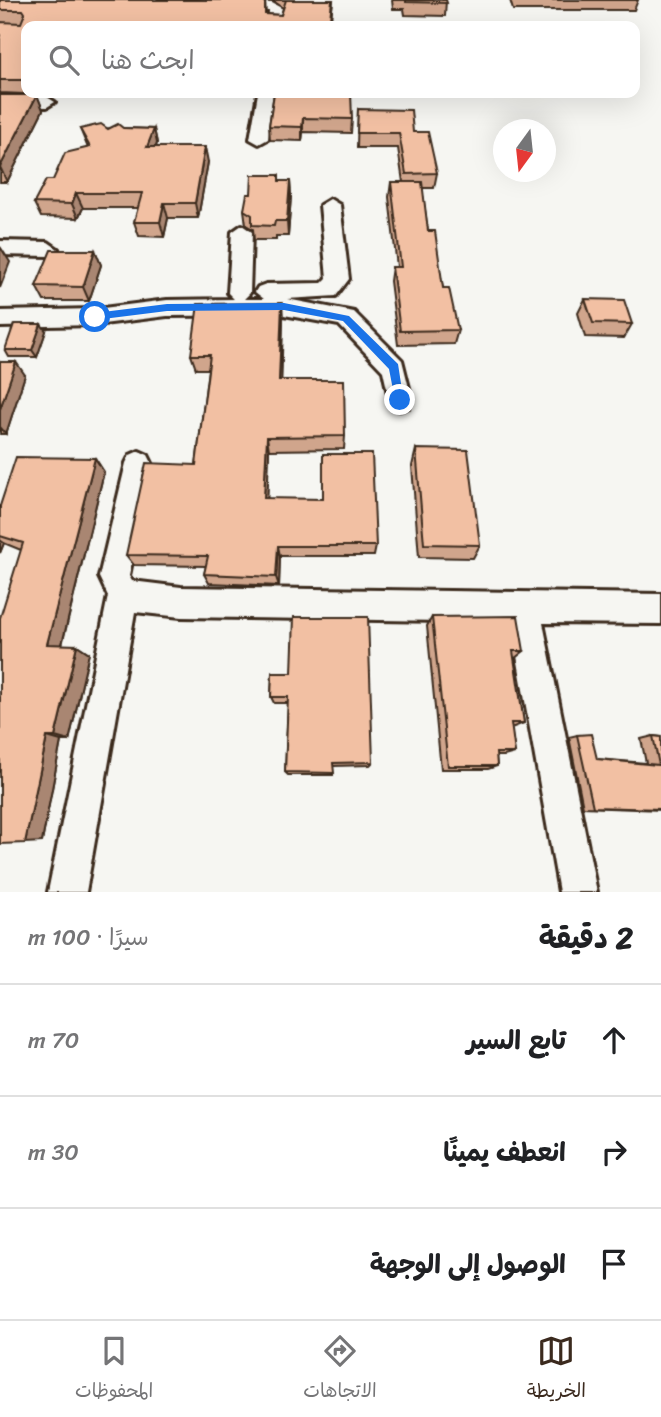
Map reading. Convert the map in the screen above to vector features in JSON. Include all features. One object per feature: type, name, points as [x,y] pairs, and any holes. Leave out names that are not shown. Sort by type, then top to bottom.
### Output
[{"type":"street","points":[[166,0],[166,5],[173,6],[272,6],[278,10],[276,21]]},
{"type":"street","points":[[260,139],[265,98]]},
{"type":"street","points":[[0,101],[47,102]]},
{"type":"street","points":[[167,308],[165,301],[168,297],[180,294],[328,291],[334,288],[338,279],[330,205]]},
{"type":"street","points":[[239,293],[242,232]]},
{"type":"street","points":[[0,248],[48,249]]},
{"type":"street","points":[[0,319],[95,317],[167,308],[284,307],[346,318],[394,367],[400,400]]},
{"type":"street","points":[[67,892],[123,595],[114,577],[139,463]]},
{"type":"street","points":[[123,595],[181,602],[661,609]]},
{"type":"street","points":[[524,607],[578,892]]},
{"type":"building","points":[[0,0],[265,0],[265,14],[281,15],[286,0],[332,0],[330,19],[334,19],[22,21],[25,13],[23,10],[0,10]]},
{"type":"building","points":[[446,0],[447,3],[406,2]]},
{"type":"building","points":[[0,22],[21,23],[21,80],[0,80]]},
{"type":"building","points":[[0,95],[35,98],[0,167]]},
{"type":"building","points":[[273,98],[351,98],[352,119],[303,118],[302,127],[269,126]]},
{"type":"building","points":[[358,109],[411,110],[413,132],[428,132],[437,173],[406,174],[399,133],[357,133]]},
{"type":"building","points":[[101,124],[108,129],[118,124],[123,128],[154,129],[147,147],[205,147],[195,203],[164,203],[160,222],[134,222],[142,193],[76,193],[72,204],[34,203],[46,180],[53,180],[65,153],[90,147],[80,129]]},
{"type":"building","points":[[252,175],[279,175],[279,181],[290,181],[287,221],[275,221],[274,226],[252,225],[252,215],[244,210],[247,194],[251,194]]},
{"type":"building","points":[[391,182],[422,182],[428,231],[435,231],[443,288],[449,288],[458,330],[400,331],[392,267],[401,267]]},
{"type":"building","points":[[51,250],[95,250],[83,287],[36,286]]},
{"type":"building","points":[[585,299],[624,300],[632,324],[593,323]]},
{"type":"building","points":[[282,303],[279,380],[344,380],[345,436],[267,437],[264,498],[323,499],[323,454],[372,454],[376,546],[278,546],[276,577],[204,574],[208,556],[126,555],[146,463],[196,465],[210,355],[191,355],[198,304]]},
{"type":"building","points":[[14,324],[41,324],[32,350],[5,350]]},
{"type":"building","points":[[0,362],[16,362],[0,409]]},
{"type":"building","points":[[416,449],[468,450],[480,545],[424,544]]},
{"type":"building","points":[[16,457],[95,458],[47,644],[77,645],[55,737],[47,737],[25,843],[0,844],[0,618],[23,543],[0,536],[0,506]]},
{"type":"building","points":[[518,616],[524,651],[513,651],[524,723],[511,723],[515,753],[496,753],[497,766],[448,766],[432,617]]},
{"type":"building","points":[[294,617],[368,617],[373,762],[333,763],[334,773],[285,772],[288,697],[271,697],[272,673],[292,673]]},
{"type":"building","points":[[591,734],[597,759],[659,765],[653,736],[661,737],[661,809],[593,807],[577,735]]},
{"type":"route","points":[[95,317],[124,311],[167,308],[284,307],[346,318],[394,367],[400,400]]}]
